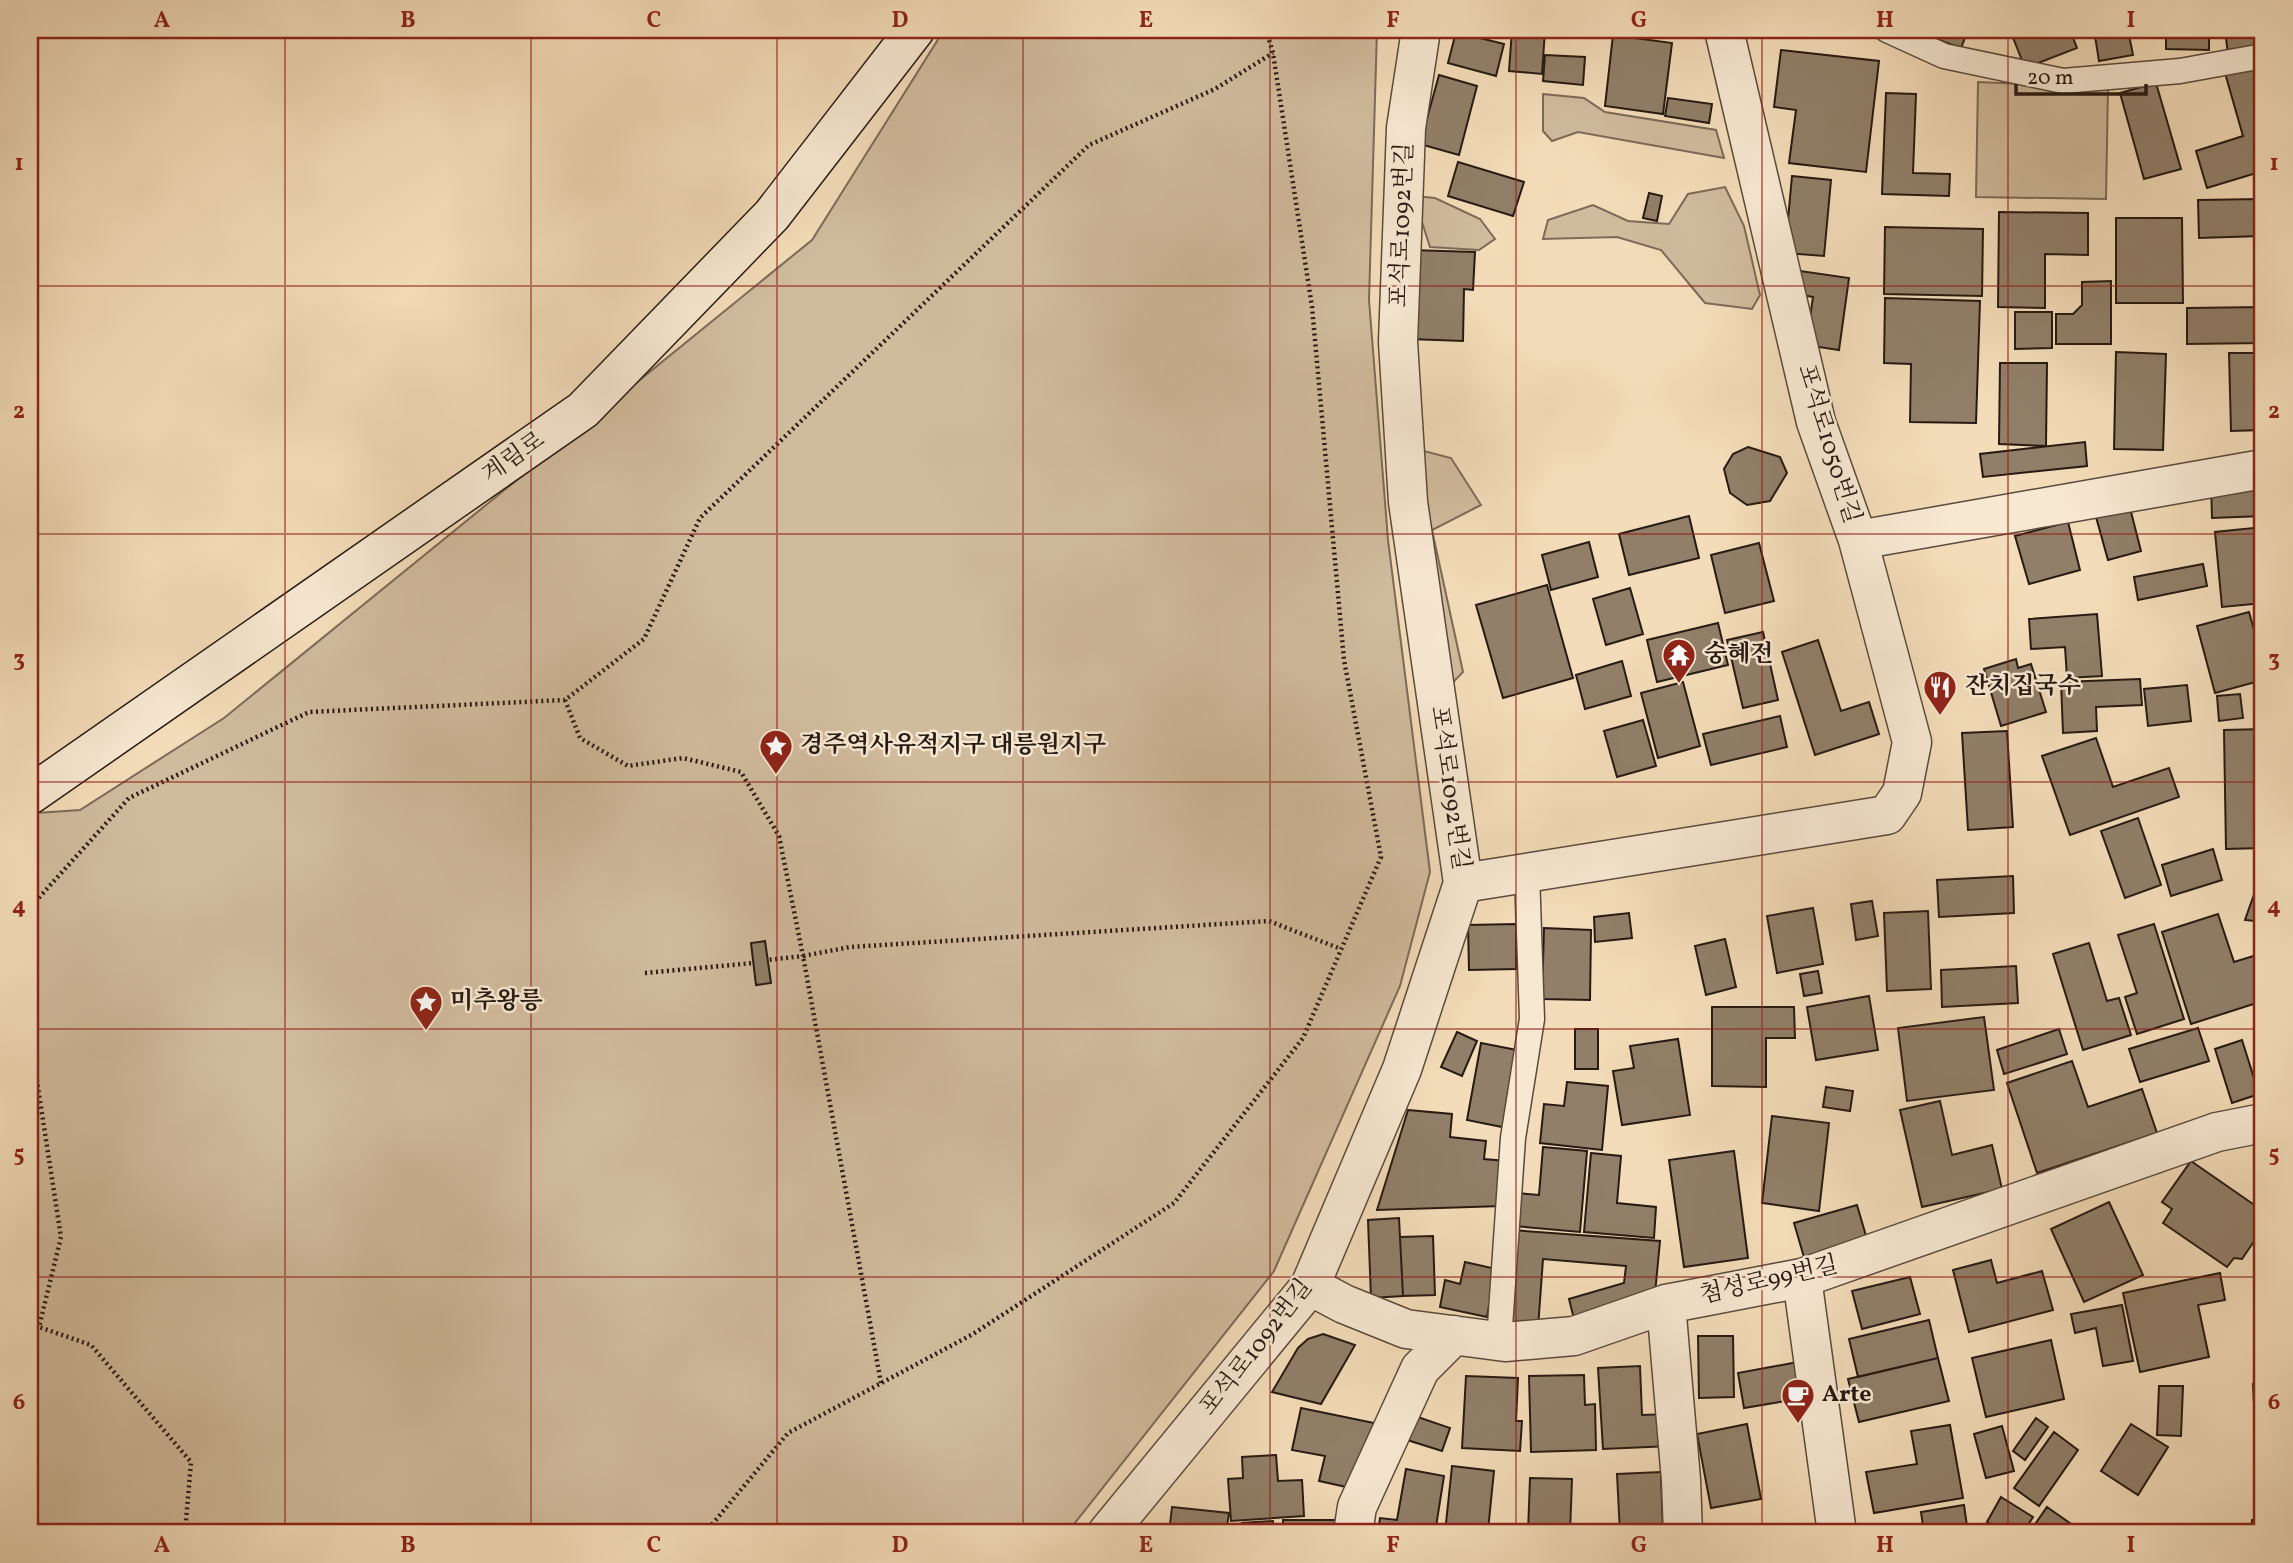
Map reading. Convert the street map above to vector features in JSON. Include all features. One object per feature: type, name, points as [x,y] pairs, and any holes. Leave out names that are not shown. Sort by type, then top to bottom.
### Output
[{"type":"street","name":"계림로","points":[[30,795],[583,410],[772,215],[915,30]]},
{"type":"street","name":"포석로1092번길","points":[[1107,1533],[1310,1286],[1402,1069],[1463,883],[1408,502],[1398,342],[1406,128],[1421,30]]},
{"type":"street","name":"포석로1050번길","points":[[1724,30],[1816,422],[1858,540],[2263,469]]},
{"type":"street","points":[[1463,883],[1887,815],[1902,793],[1912,742],[1858,540]]},
{"type":"street","name":"첨성로99번길","points":[[1310,1286],[1344,1304],[1406,1329],[1499,1341],[1574,1336],[1666,1304],[1802,1278],[2217,1132],[2263,1124]]},
{"type":"street","points":[[1802,1278],[1837,1533]]},
{"type":"street","points":[[1666,1304],[1683,1533]]},
{"type":"street","points":[[1353,1533],[1357,1507],[1420,1369],[1454,1335]]},
{"type":"lane","points":[[1887,30],[1944,56],[2063,80],[2180,71],[2263,56]]},
{"type":"lane","points":[[1499,1341],[1513,1138],[1532,1019],[1527,873]]},
{"type":"path","points":[[705,1533],[788,1433],[973,1334],[1174,1203],[1303,1038],[1381,857],[1344,660],[1312,307],[1273,53],[1266,30]]},
{"type":"path","points":[[30,940],[32,903],[129,798],[309,712],[565,700],[644,639],[700,518],[1089,145],[1215,89],[1273,53]]},
{"type":"path","points":[[565,700],[580,738],[628,766],[683,758],[741,772],[779,836],[881,1383]]},
{"type":"path","points":[[768,960],[850,947],[1269,921],[1341,949]]},
{"type":"path","points":[[645,973],[753,963]]},
{"type":"path","points":[[30,1036],[61,1237],[39,1327]]},
{"type":"path","points":[[30,1330],[39,1327],[91,1345],[191,1462],[185,1533]]},
{"type":"shaded area","name":"경주역사유적지구 대릉원지구","points":[[944,30],[1377,30],[1369,300],[1388,540],[1430,872],[1400,986],[1274,1271],[1067,1533],[30,1533],[30,817],[36,813],[80,810],[224,718],[812,240]]},
{"type":"shaded area","points":[[1978,82],[2108,88],[2106,199],[1976,197]]},
{"type":"shaded area","points":[[1543,94],[1584,98],[1605,112],[1716,130],[1724,158],[1578,132],[1552,141],[1543,131]]},
{"type":"shaded area","points":[[1725,187],[1744,226],[1760,295],[1752,309],[1705,303],[1661,250],[1617,237],[1543,239],[1548,220],[1593,205],[1628,221],[1669,224],[1688,194]]},
{"type":"shaded area","points":[[1404,195],[1435,198],[1480,219],[1495,239],[1479,250],[1430,247],[1420,216]]},
{"type":"shaded area","points":[[1416,449],[1451,458],[1481,505],[1432,530],[1463,672],[1421,716]]},
{"type":"building","points":[[1512,30],[1545,30],[1542,74],[1509,71]]},
{"type":"building","points":[[1911,30],[1968,30],[1961,48]]},
{"type":"building","points":[[2010,30],[2070,30],[2077,48],[2025,68]]},
{"type":"building","points":[[2094,30],[2128,30],[2133,55],[2099,61]]},
{"type":"building","points":[[2166,30],[2209,30],[2209,50],[2166,49]]},
{"type":"building","points":[[2225,30],[2263,30],[2263,49],[2228,54]]},
{"type":"building","points":[[1456,32],[1504,44],[1496,76],[1448,63]]},
{"type":"building","points":[[1613,35],[1672,43],[1663,114],[1605,106]]},
{"type":"building","points":[[1781,50],[1879,61],[1866,172],[1789,163],[1796,110],[1774,107]]},
{"type":"building","points":[[1545,55],[1585,57],[1583,85],[1543,81]]},
{"type":"building","points":[[2259,63],[2263,78],[2263,171],[2207,188],[2196,151],[2243,136],[2225,73]]},
{"type":"building","points":[[1439,75],[1477,86],[1459,155],[1420,144]]},
{"type":"building","points":[[2156,83],[2181,169],[2144,179],[2120,93]]},
{"type":"building","points":[[1886,93],[1916,94],[1913,173],[1950,174],[1949,196],[1882,194]]},
{"type":"building","points":[[1668,98],[1712,104],[1709,123],[1665,116]]},
{"type":"building","points":[[1458,162],[1524,182],[1513,216],[1448,196]]},
{"type":"building","points":[[1792,176],[1831,180],[1824,256],[1785,253]]},
{"type":"building","points":[[1649,193],[1662,196],[1657,221],[1643,218]]},
{"type":"building","points":[[2261,199],[2261,236],[2199,238],[2198,200]]},
{"type":"building","points":[[1999,212],[2088,213],[2088,255],[2045,254],[2045,308],[1998,307]]},
{"type":"building","points":[[2116,218],[2182,218],[2183,303],[2116,303]]},
{"type":"building","points":[[1885,227],[1983,229],[1982,296],[1884,294]]},
{"type":"building","points":[[2257,240],[2263,240],[2263,269],[2258,269]]},
{"type":"building","points":[[1411,250],[1475,252],[1473,290],[1464,289],[1463,341],[1409,339]]},
{"type":"building","points":[[1800,271],[1849,278],[1839,350],[1806,345],[1813,297],[1797,294]]},
{"type":"building","points":[[2111,281],[2111,344],[2056,344],[2056,314],[2073,314],[2082,305],[2082,282]]},
{"type":"building","points":[[1885,298],[1980,301],[1976,423],[1910,422],[1911,364],[1884,363]]},
{"type":"building","points":[[2263,307],[2263,343],[2187,344],[2187,308]]},
{"type":"building","points":[[2015,312],[2052,312],[2052,348],[2015,349]]},
{"type":"building","points":[[2116,352],[2166,354],[2163,450],[2114,449]]},
{"type":"building","points":[[2229,353],[2263,353],[2263,430],[2231,431]]},
{"type":"building","points":[[2000,363],[2047,363],[2046,446],[1999,444]]},
{"type":"building","points":[[2085,442],[2087,466],[1983,477],[1980,454]]},
{"type":"building","points":[[1748,447],[1780,457],[1787,473],[1770,501],[1747,505],[1730,493],[1724,469],[1733,454]]},
{"type":"building","points":[[2263,481],[2263,516],[2212,518],[2211,483]]},
{"type":"building","points":[[2130,508],[2141,551],[2108,560],[2096,517]]},
{"type":"building","points":[[1689,516],[1699,558],[1629,575],[1619,534]]},
{"type":"building","points":[[2068,522],[2080,570],[2029,584],[2015,536]]},
{"type":"building","points":[[2263,527],[2263,603],[2222,607],[2215,532]]},
{"type":"building","points":[[1589,542],[1598,577],[1551,590],[1542,555]]},
{"type":"building","points":[[1759,543],[1774,601],[1725,613],[1711,555]]},
{"type":"building","points":[[2203,564],[2207,586],[2138,600],[2134,577]]},
{"type":"building","points":[[1547,585],[1573,678],[1503,698],[1476,605]]},
{"type":"building","points":[[1630,588],[1643,634],[1606,645],[1593,599]]},
{"type":"building","points":[[2249,612],[2263,662],[2263,680],[2215,693],[2197,626]]},
{"type":"building","points":[[2097,614],[2102,676],[2067,678],[2065,647],[2031,649],[2029,619]]},
{"type":"building","points":[[1718,623],[1728,665],[1657,682],[1647,640]]},
{"type":"building","points":[[1763,632],[1778,700],[1743,708],[1727,640]]},
{"type":"building","points":[[1818,640],[1841,711],[1869,702],[1879,734],[1815,755],[1782,652]]},
{"type":"building","points":[[2016,659],[2018,668],[2031,664],[2046,712],[2001,726],[1984,669]]},
{"type":"building","points":[[1622,661],[1631,696],[1585,709],[1576,675]]},
{"type":"building","points":[[2140,679],[2142,705],[2096,707],[2097,731],[2063,733],[2061,682]]},
{"type":"building","points":[[1683,682],[1700,746],[1658,758],[1641,693]]},
{"type":"building","points":[[2187,685],[2191,721],[2148,726],[2144,689]]},
{"type":"building","points":[[2240,694],[2243,718],[2219,721],[2217,696]]},
{"type":"building","points":[[1780,716],[1787,747],[1711,765],[1703,734]]},
{"type":"building","points":[[1643,720],[1656,766],[1617,777],[1604,731]]},
{"type":"building","points":[[2263,729],[2263,848],[2226,849],[2224,730]]},
{"type":"building","points":[[2007,731],[2013,827],[1968,830],[1962,733]]},
{"type":"building","points":[[2096,738],[2113,787],[2169,768],[2179,797],[2070,835],[2042,756]]},
{"type":"building","points":[[2138,818],[2161,885],[2125,898],[2101,831]]},
{"type":"building","points":[[2213,849],[2222,880],[2171,896],[2162,865]]},
{"type":"building","points":[[2263,869],[2263,922],[2245,920]]},
{"type":"building","points":[[2013,876],[2014,913],[1939,917],[1937,880]]},
{"type":"building","points":[[1872,901],[1878,936],[1856,940],[1851,904]]},
{"type":"building","points":[[1813,908],[1823,964],[1777,973],[1767,916]]},
{"type":"building","points":[[1928,911],[1931,989],[1887,991],[1884,913]]},
{"type":"building","points":[[1629,913],[1632,938],[1595,942],[1594,917]]},
{"type":"building","points":[[2218,914],[2234,962],[2263,953],[2263,1001],[2191,1024],[2162,932]]},
{"type":"building","points":[[1516,924],[1516,969],[1469,970],[1468,925]]},
{"type":"building","points":[[2154,924],[2184,1019],[2137,1034],[2125,997],[2137,993],[2118,935]]},
{"type":"building","points":[[1544,928],[1591,930],[1590,1000],[1542,999]]},
{"type":"building","points":[[1725,939],[1736,987],[1706,995],[1695,946]]},
{"type":"building","points":[[765,941],[771,983],[756,985],[751,943]]},
{"type":"building","points":[[2089,943],[2107,1001],[2119,998],[2131,1035],[2083,1050],[2053,954]]},
{"type":"building","points":[[2016,966],[2018,1003],[1942,1007],[1941,970]]},
{"type":"building","points":[[1818,971],[1822,993],[1804,996],[1800,974]]},
{"type":"building","points":[[1869,996],[1878,1050],[1816,1060],[1807,1007]]},
{"type":"building","points":[[1712,1007],[1794,1007],[1795,1038],[1766,1038],[1766,1087],[1712,1086]]},
{"type":"building","points":[[1984,1017],[1994,1090],[1907,1101],[1898,1028]]},
{"type":"building","points":[[2198,1028],[2209,1061],[2140,1082],[2129,1049]]},
{"type":"building","points":[[1575,1029],[1598,1029],[1598,1069],[1575,1069]]},
{"type":"building","points":[[2059,1029],[2067,1054],[2004,1074],[1997,1050]]},
{"type":"building","points":[[1457,1032],[1477,1041],[1462,1076],[1441,1067]]},
{"type":"building","points":[[1678,1039],[1690,1115],[1622,1125],[1613,1071],[1634,1068],[1630,1046]]},
{"type":"building","points":[[2242,1040],[2259,1094],[2232,1103],[2215,1049]]},
{"type":"building","points":[[1481,1043],[1522,1051],[1507,1128],[1467,1120]]},
{"type":"building","points":[[2072,1061],[2088,1107],[2142,1089],[2157,1133],[2037,1173],[2007,1083]]},
{"type":"building","points":[[1567,1082],[1608,1086],[1602,1150],[1540,1143],[1544,1104],[1564,1106]]},
{"type":"building","points":[[1826,1087],[1853,1091],[1850,1111],[1823,1107]]},
{"type":"building","points":[[1940,1101],[1952,1155],[1992,1145],[2002,1189],[1922,1207],[1900,1110]]},
{"type":"building","points":[[1408,1110],[1452,1114],[1450,1137],[1486,1141],[1484,1159],[1506,1161],[1502,1206],[1377,1210]]},
{"type":"building","points":[[1772,1116],[1829,1123],[1819,1211],[1762,1203]]},
{"type":"building","points":[[1543,1147],[1587,1151],[1580,1232],[1514,1226],[1517,1193],[1539,1195]]},
{"type":"building","points":[[1734,1151],[1748,1258],[1684,1267],[1669,1160]]},
{"type":"building","points":[[1591,1153],[1621,1156],[1617,1203],[1656,1207],[1654,1238],[1584,1232]]},
{"type":"building","points":[[2191,1161],[2263,1211],[2263,1228],[2242,1259],[2234,1258],[2227,1267],[2163,1223],[2172,1209],[2162,1202]]},
{"type":"building","points":[[2109,1202],[2143,1275],[2084,1302],[2051,1229]]},
{"type":"building","points":[[1857,1205],[1869,1246],[1806,1264],[1794,1223]]},
{"type":"building","points":[[1399,1218],[1403,1296],[1371,1298],[1368,1220]]},
{"type":"building","points":[[1512,1230],[1660,1241],[1654,1304],[1576,1327],[1569,1299],[1624,1283],[1626,1266],[1543,1259],[1538,1328],[1505,1325]]},
{"type":"building","points":[[1433,1236],[1435,1295],[1403,1296],[1400,1237]]},
{"type":"building","points":[[1991,1260],[1997,1283],[2042,1271],[2053,1310],[1969,1332],[1953,1270]]},
{"type":"building","points":[[1465,1262],[1496,1269],[1487,1317],[1440,1307],[1445,1280],[1460,1284]]},
{"type":"building","points":[[2220,1273],[2225,1300],[2198,1305],[2209,1357],[2140,1372],[2123,1293]]},
{"type":"building","points":[[2260,1273],[2263,1274],[2263,1346],[2257,1345]]},
{"type":"building","points":[[1910,1277],[1920,1314],[1862,1329],[1852,1291]]},
{"type":"building","points":[[2122,1305],[2133,1361],[2103,1366],[2096,1328],[2075,1333],[2071,1314]]},
{"type":"building","points":[[1929,1320],[1938,1358],[1858,1377],[1849,1339]]},
{"type":"building","points":[[1323,1334],[1355,1345],[1321,1404],[1272,1392],[1298,1348],[1308,1339]]},
{"type":"building","points":[[1698,1336],[1733,1336],[1734,1397],[1699,1398]]},
{"type":"building","points":[[2051,1340],[2064,1399],[1986,1417],[1972,1358]]},
{"type":"building","points":[[1938,1358],[1949,1401],[1859,1422],[1848,1379]]},
{"type":"building","points":[[1798,1362],[1804,1398],[1744,1408],[1738,1373]]},
{"type":"building","points":[[1640,1366],[1642,1415],[1669,1414],[1671,1446],[1603,1449],[1598,1368]]},
{"type":"building","points":[[1584,1375],[1585,1405],[1595,1404],[1596,1450],[1531,1452],[1529,1376]]},
{"type":"building","points":[[1466,1376],[1518,1378],[1516,1421],[1522,1421],[1520,1451],[1462,1448]]},
{"type":"building","points":[[2263,1383],[2263,1446],[2256,1446],[2253,1384]]},
{"type":"building","points":[[2159,1386],[2183,1386],[2181,1436],[2157,1435]]},
{"type":"building","points":[[1301,1408],[1374,1423],[1360,1490],[1319,1481],[1325,1456],[1292,1450]]},
{"type":"building","points":[[1412,1415],[1450,1428],[1442,1451],[1404,1439]]},
{"type":"building","points":[[2036,1418],[2048,1427],[2025,1460],[2013,1451]]},
{"type":"building","points":[[1747,1424],[1761,1499],[1711,1508],[1697,1434]]},
{"type":"building","points":[[2131,1424],[2168,1447],[2138,1495],[2101,1471]]},
{"type":"building","points":[[1950,1425],[1963,1498],[1874,1513],[1866,1472],[1917,1464],[1911,1431]]},
{"type":"building","points":[[2002,1426],[2014,1471],[1986,1478],[1974,1434]]},
{"type":"building","points":[[2054,1432],[2078,1450],[2039,1506],[2014,1488]]},
{"type":"building","points":[[1276,1455],[1278,1481],[1302,1480],[1304,1516],[1231,1521],[1228,1479],[1243,1478],[1242,1457]]},
{"type":"building","points":[[1452,1466],[1494,1471],[1488,1530],[1515,1533],[1445,1533]]},
{"type":"building","points":[[1406,1469],[1444,1476],[1435,1533],[1378,1533],[1380,1518],[1397,1520]]},
{"type":"building","points":[[1661,1472],[1663,1530],[1670,1530],[1670,1533],[1620,1533],[1617,1474]]},
{"type":"building","points":[[1530,1478],[1572,1479],[1570,1533],[1528,1533]]},
{"type":"building","points":[[2001,1497],[2033,1517],[2023,1533],[2006,1533],[1987,1522]]},
{"type":"building","points":[[1964,1505],[1968,1533],[1924,1533],[1921,1512]]},
{"type":"building","points":[[1172,1507],[1229,1513],[1226,1533],[1169,1533]]},
{"type":"building","points":[[2047,1507],[2084,1533],[2029,1533]]},
{"type":"building","points":[[1283,1520],[1341,1520],[1340,1533],[1283,1533]]},
{"type":"building","points":[[2252,1520],[2263,1520],[2263,1533],[2251,1533]]},
{"type":"building","points":[[1273,1521],[1272,1533],[1242,1533],[1242,1523]]},
{"type":"place","name":"숭혜전","points":[[1679,685]]},
{"type":"place","name":"잔치집국수","points":[[1940,717]]},
{"type":"place","name":"경주역사유적지구 대릉원지구","points":[[776,776]]},
{"type":"place","name":"미추왕릉","points":[[426,1032]]},
{"type":"place","name":"Arte","points":[[1798,1425]]}]
